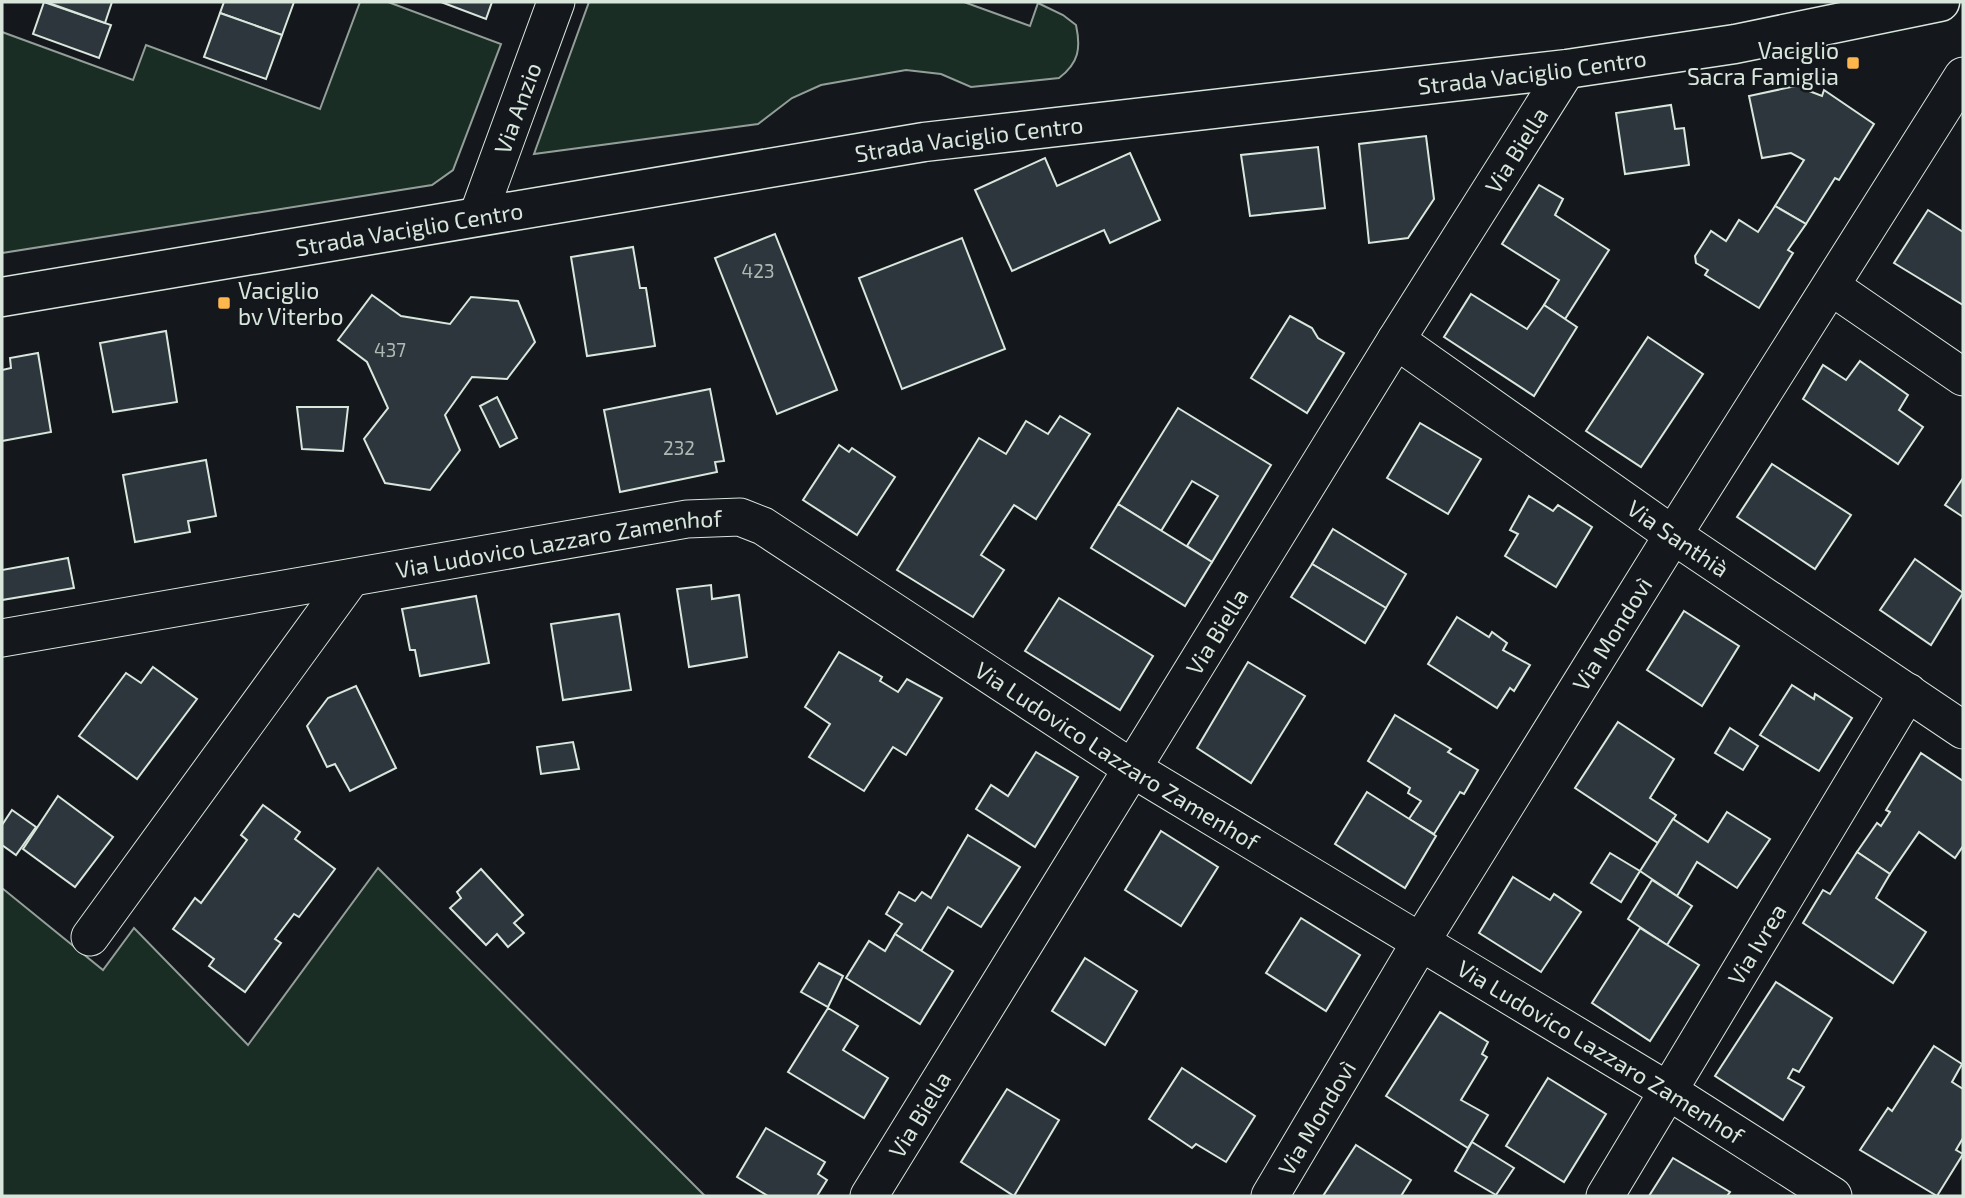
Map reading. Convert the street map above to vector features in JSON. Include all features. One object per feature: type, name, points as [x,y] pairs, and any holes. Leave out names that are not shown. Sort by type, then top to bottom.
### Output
[{"type":"street","name":"Via Anzio","points":[[478,215],[556,2]]},
{"type":"street","name":"Strada Vaciglio Centro","points":[[2,297],[923,142],[1567,69],[1735,44],[1940,2]]},
{"type":"street","name":"Via Biella","points":[[869,1196],[1396,340],[1567,69]]},
{"type":"street","name":"Via Mondovì","points":[[1270,1196],[1420,943],[1673,535],[1963,76]]},
{"type":"street","points":[[1832,287],[1963,377]]},
{"type":"street","name":"Via Santhià","points":[[1396,340],[1673,535],[1963,730]]},
{"type":"street","name":"Via Ludovico Lazzaro Zamenhof","points":[[2,638],[687,519],[740,517],[763,526],[1133,768],[1670,1092],[1833,1196]]},
{"type":"street","points":[[90,937],[351,578]]},
{"type":"street","name":"Via Ivrea","points":[[1605,1196],[1670,1092],[1908,692]]},
{"type":"green space","points":[[360,2],[388,2],[501,44],[453,170],[432,185],[2,253],[2,32],[133,80],[146,45],[320,109]]},
{"type":"green space","points":[[589,2],[964,2],[1030,26],[1038,3],[1063,15],[1076,25],[1078,48],[1071,67],[1059,78],[971,87],[941,74],[906,70],[821,85],[792,98],[758,124],[534,154]]},
{"type":"green space","points":[[378,868],[705,1196],[2,1196],[2,888],[103,970],[134,928],[248,1045]]},
{"type":"building","points":[[44,2],[111,25],[99,58],[33,34]]},
{"type":"building","points":[[46,2],[112,2],[105,23]]},
{"type":"building","points":[[224,2],[294,2],[282,35],[220,13]]},
{"type":"building","points":[[441,2],[492,2],[486,19]]},
{"type":"building","points":[[220,13],[282,35],[266,79],[204,57]]},
{"type":"building","points":[[1805,84],[1804,89],[1822,96],[1824,90],[1874,124],[1839,180],[1835,178],[1806,224],[1775,206],[1804,160],[1791,153],[1762,158],[1749,96]]},
{"type":"building","points":[[1671,105],[1675,129],[1684,128],[1689,165],[1625,174],[1616,113]]},
{"type":"building","points":[[1426,136],[1434,199],[1408,238],[1369,243],[1359,144]]},
{"type":"building","points":[[1318,147],[1325,208],[1250,216],[1241,155]]},
{"type":"building","points":[[1130,153],[1160,220],[1110,243],[1104,230],[1012,271],[975,190],[1045,158],[1057,186]]},
{"type":"building","points":[[1539,185],[1563,199],[1555,215],[1609,250],[1565,319],[1544,305],[1559,280],[1502,244]]},
{"type":"building","points":[[1775,206],[1806,224],[1788,250],[1793,253],[1759,308],[1705,275],[1708,270],[1696,263],[1695,256],[1711,231],[1726,241],[1739,220],[1758,232]]},
{"type":"building","points":[[1928,210],[1963,232],[1963,305],[1894,263]]},
{"type":"building","points":[[775,234],[837,390],[777,414],[715,258]]},
{"type":"building","points":[[962,238],[1005,349],[902,389],[859,278]]},
{"type":"building","points":[[633,247],[640,288],[646,288],[655,346],[587,356],[571,257]]},
{"type":"building","points":[[1471,294],[1527,329],[1544,305],[1577,327],[1534,396],[1444,337]]},
{"type":"building","points":[[372,295],[401,316],[450,324],[471,297],[518,301],[535,342],[507,379],[472,377],[445,415],[460,450],[430,490],[385,483],[364,439],[388,408],[367,362],[338,340]]},
{"type":"building","points":[[1290,316],[1312,328],[1318,338],[1344,353],[1307,413],[1251,378]]},
{"type":"building","points":[[166,331],[177,402],[113,412],[100,343]]},
{"type":"building","points":[[1648,337],[1703,374],[1641,467],[1586,431]]},
{"type":"building","points":[[38,353],[51,432],[2,441],[2,370],[11,368],[10,358]]},
{"type":"building","points":[[1860,361],[1908,395],[1899,410],[1923,427],[1898,464],[1803,399],[1823,365],[1846,380]]},
{"type":"building","points":[[710,389],[724,461],[715,462],[717,472],[620,492],[604,410]]},
{"type":"building","points":[[497,397],[517,438],[500,447],[480,406]]},
{"type":"building","points":[[297,407],[348,407],[343,451],[302,449]]},
{"type":"building","points":[[1178,408],[1271,465],[1212,562],[1187,546],[1218,496],[1192,481],[1161,531],[1118,504]]},
{"type":"building","points":[[1060,416],[1090,434],[1036,519],[1014,505],[981,555],[1004,570],[973,617],[897,570],[979,438],[1006,454],[1026,421],[1048,434]]},
{"type":"building","points":[[1420,423],[1481,459],[1448,514],[1387,478]]},
{"type":"building","points":[[839,445],[849,452],[852,448],[895,477],[857,535],[803,500]]},
{"type":"building","points":[[206,460],[216,516],[188,521],[190,532],[135,542],[123,475]]},
{"type":"building","points":[[1772,464],[1851,515],[1815,569],[1737,517]]},
{"type":"building","points":[[1963,478],[1963,517],[1945,505]]},
{"type":"building","points":[[1529,496],[1553,511],[1558,505],[1592,527],[1556,587],[1505,556],[1518,534],[1510,530]]},
{"type":"building","points":[[1118,504],[1212,562],[1185,606],[1091,548]]},
{"type":"building","points":[[1333,529],[1406,574],[1386,608],[1312,564]]},
{"type":"building","points":[[68,558],[74,588],[2,600],[2,570]]},
{"type":"building","points":[[1915,559],[1963,593],[1931,645],[1880,610]]},
{"type":"building","points":[[1312,564],[1386,608],[1365,643],[1291,597]]},
{"type":"building","points":[[711,585],[712,599],[739,595],[747,657],[689,667],[677,589]]},
{"type":"building","points":[[476,596],[489,663],[420,676],[415,650],[410,650],[402,609]]},
{"type":"building","points":[[1059,598],[1153,656],[1120,710],[1025,651]]},
{"type":"building","points":[[1684,611],[1739,646],[1702,706],[1647,670]]},
{"type":"building","points":[[619,614],[631,690],[563,700],[551,624]]},
{"type":"building","points":[[1457,617],[1489,637],[1492,632],[1507,643],[1503,650],[1530,665],[1514,691],[1510,688],[1497,708],[1428,664]]},
{"type":"building","points":[[839,652],[882,677],[880,681],[898,692],[907,679],[942,698],[906,755],[893,747],[864,791],[809,757],[830,724],[805,707]]},
{"type":"building","points":[[1248,662],[1305,696],[1251,783],[1197,748]]},
{"type":"building","points":[[153,667],[197,699],[137,779],[79,736],[126,673],[141,683]]},
{"type":"building","points":[[1792,685],[1814,699],[1815,694],[1852,718],[1819,771],[1760,735]]},
{"type":"building","points":[[356,686],[396,768],[350,791],[335,764],[327,767],[307,726],[328,698]]},
{"type":"building","points":[[1395,715],[1451,749],[1448,752],[1478,770],[1464,794],[1460,792],[1434,834],[1409,819],[1421,801],[1408,793],[1410,788],[1368,761]]},
{"type":"building","points":[[1618,722],[1674,759],[1650,798],[1676,815],[1658,843],[1575,788]]},
{"type":"building","points":[[1730,728],[1758,746],[1743,770],[1715,753]]},
{"type":"building","points":[[573,742],[579,769],[541,774],[537,747]]},
{"type":"building","points":[[1036,752],[1078,777],[1035,847],[976,809],[991,785],[1008,796]]},
{"type":"building","points":[[1921,753],[1963,781],[1963,846],[1955,858],[1919,832],[1890,874],[1857,852],[1877,823],[1881,826],[1890,812],[1886,810]]},
{"type":"building","points":[[1367,792],[1436,836],[1405,888],[1335,844]]},
{"type":"building","points":[[58,796],[113,837],[75,887],[23,849]]},
{"type":"building","points":[[263,805],[300,832],[295,839],[335,869],[299,917],[294,914],[275,939],[281,943],[245,992],[209,966],[214,959],[173,929],[195,898],[201,903],[247,840],[241,835]]},
{"type":"building","points":[[12,810],[36,827],[16,855],[2,845],[2,825]]},
{"type":"building","points":[[1727,812],[1770,839],[1737,888],[1697,862],[1677,896],[1640,871],[1673,819],[1708,842]]},
{"type":"building","points":[[1161,831],[1218,867],[1181,926],[1125,890]]},
{"type":"building","points":[[968,835],[1020,867],[981,927],[948,907],[921,951],[895,934],[902,924],[886,914],[899,892],[915,901],[922,892],[931,898]]},
{"type":"building","points":[[1857,852],[1890,874],[1876,898],[1926,932],[1893,983],[1803,923],[1823,890],[1830,894]]},
{"type":"building","points":[[1610,853],[1640,871],[1621,902],[1591,883]]},
{"type":"building","points":[[481,869],[523,915],[514,923],[524,933],[508,947],[497,934],[486,945],[450,908],[461,898],[457,892]]},
{"type":"building","points":[[1513,877],[1550,900],[1554,894],[1581,912],[1541,972],[1479,933]]},
{"type":"building","points":[[1652,880],[1692,906],[1667,945],[1628,919]]},
{"type":"building","points":[[1301,918],[1360,955],[1326,1011],[1266,973]]},
{"type":"building","points":[[1640,928],[1699,965],[1650,1041],[1592,1003]]},
{"type":"building","points":[[895,934],[953,971],[920,1024],[846,978],[869,941],[885,951]]},
{"type":"building","points":[[1085,958],[1137,991],[1105,1045],[1052,1011]]},
{"type":"building","points":[[819,963],[843,976],[828,1007],[801,992]]},
{"type":"building","points":[[1776,982],[1832,1018],[1799,1072],[1793,1069],[1788,1078],[1804,1087],[1783,1120],[1715,1076]]},
{"type":"building","points":[[828,1008],[858,1026],[843,1050],[888,1078],[864,1118],[788,1072]]},
{"type":"building","points":[[1440,1012],[1488,1042],[1482,1054],[1487,1057],[1461,1100],[1488,1115],[1468,1148],[1386,1096]]},
{"type":"building","points":[[1934,1046],[1962,1064],[1952,1082],[1963,1089],[1963,1138],[1956,1150],[1963,1154],[1937,1196],[1860,1150],[1888,1108],[1892,1111]]},
{"type":"building","points":[[1182,1068],[1255,1116],[1226,1162],[1196,1144],[1192,1148],[1149,1119]]},
{"type":"building","points":[[1548,1078],[1606,1114],[1564,1182],[1506,1146]]},
{"type":"building","points":[[1007,1089],[1059,1120],[1014,1196],[961,1162]]},
{"type":"building","points":[[766,1128],[825,1162],[818,1174],[827,1180],[817,1196],[768,1196],[737,1177]]},
{"type":"building","points":[[1472,1142],[1514,1168],[1496,1195],[1455,1171]]},
{"type":"building","points":[[1356,1145],[1411,1180],[1401,1196],[1323,1196]]},
{"type":"building","points":[[1673,1158],[1730,1192],[1727,1196],[1649,1196]]},
{"type":"place","name":"Vaciglio Sacra Famiglia","points":[[1853,63]]},
{"type":"place","name":"Vaciglio bv Viterbo","points":[[224,303]]}]
